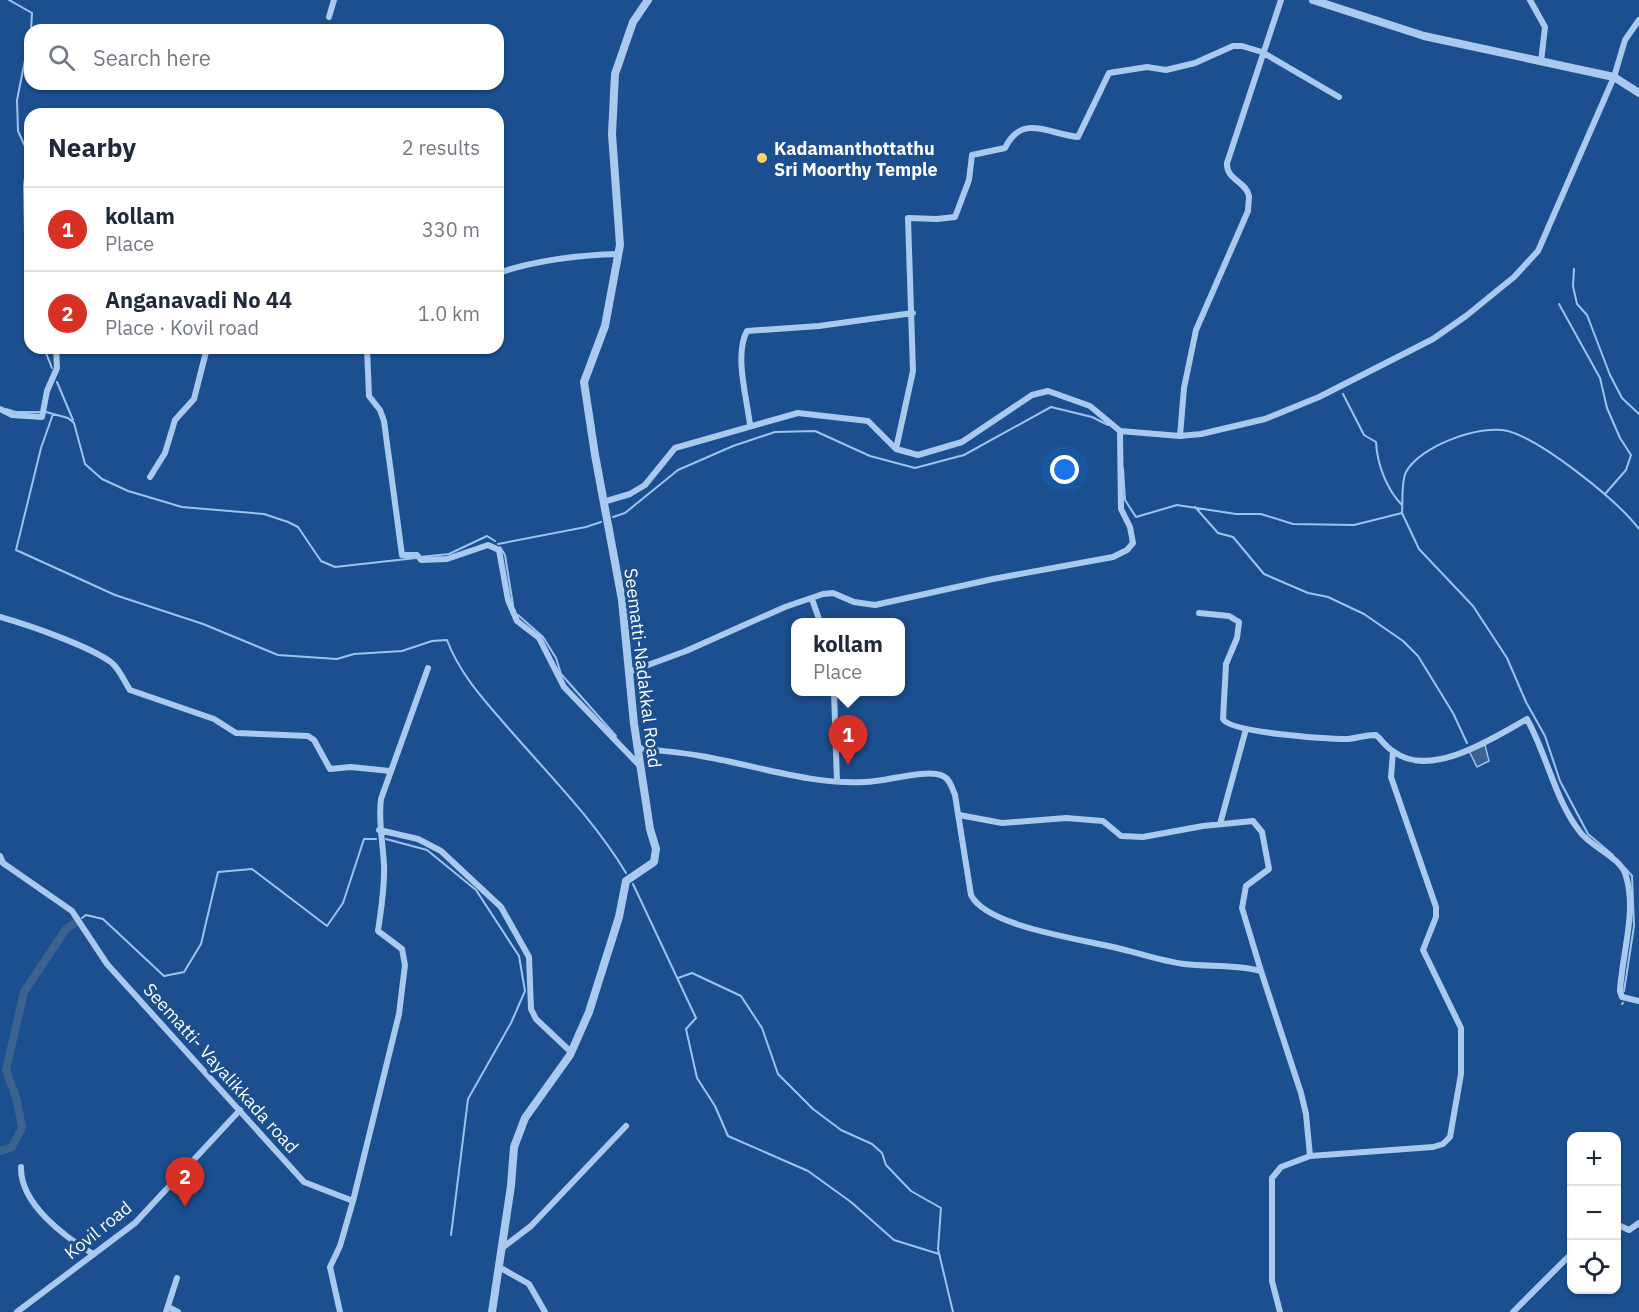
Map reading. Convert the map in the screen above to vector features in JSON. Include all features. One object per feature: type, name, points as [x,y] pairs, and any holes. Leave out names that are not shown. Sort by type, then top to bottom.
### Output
[{"type":"street","points":[[329,16],[334,0]]},
{"type":"street","name":"Seematti-Nadakkal Road","points":[[492,1312],[512,1186],[514,1147],[525,1118],[572,1052],[589,1012],[619,917],[626,881],[654,862],[656,849],[650,829],[637,748],[622,600],[603,502],[584,382],[605,326],[619,254],[612,134],[615,74],[633,22],[648,0]]},
{"type":"street","points":[[1180,436],[1184,388],[1196,330],[1248,211],[1249,196],[1244,187],[1230,175],[1227,163],[1281,0]]},
{"type":"street","points":[[1313,0],[1424,36],[1614,77],[1639,93]]},
{"type":"street","points":[[1530,0],[1545,27],[1542,62]]},
{"type":"street","points":[[603,502],[630,494],[645,485],[675,448],[798,413],[868,421],[896,449],[918,455],[962,442],[1032,395],[1048,391],[1090,406],[1120,431],[1180,436],[1201,435],[1265,419],[1319,397],[1433,339],[1506,284],[1539,250],[1614,77],[1625,40],[1639,20]]},
{"type":"street","points":[[896,449],[913,371],[913,313],[907,245],[908,218],[955,217],[969,180],[972,155],[1005,148],[1011,135],[1025,128],[1043,128],[1078,137],[1109,73],[1147,67],[1166,70],[1195,63],[1233,46],[1262,52],[1339,97]]},
{"type":"street","points":[[504,271],[545,261],[588,254],[619,254]]},
{"type":"street","points":[[750,425],[741,353],[742,340],[747,331],[819,326],[913,313]]},
{"type":"street","points":[[0,409],[12,415],[42,417],[47,391],[57,368],[56,354]]},
{"type":"street","points":[[150,477],[165,453],[175,420],[194,399],[205,354]]},
{"type":"street","points":[[367,354],[369,396],[380,410],[384,421],[402,555],[415,554],[421,560],[441,559],[488,545],[499,550],[508,600],[517,621],[539,638],[564,687],[640,767]]},
{"type":"street","points":[[629,672],[686,651],[785,607],[833,593],[854,602],[875,605],[993,579],[1113,557],[1127,550],[1133,543],[1130,527],[1121,509],[1120,431]]},
{"type":"street","points":[[812,600],[819,618]]},
{"type":"street","points":[[1199,613],[1229,616],[1239,621],[1237,638],[1226,664],[1223,719],[1226,724],[1246,729],[1347,739],[1376,735],[1393,752],[1409,759],[1432,762],[1491,739],[1527,719],[1542,745],[1565,807],[1580,832],[1594,847],[1618,863],[1626,873],[1630,911],[1620,990],[1622,997],[1639,1002]]},
{"type":"street","points":[[0,617],[30,625],[105,659],[118,669],[130,690],[214,719],[236,733],[308,736],[314,740],[330,769],[351,767],[390,771]]},
{"type":"street","points":[[340,1312],[330,1267],[340,1246],[353,1201],[399,1014],[405,965],[402,949],[378,931],[383,898],[384,866],[379,830],[381,799],[428,668]]},
{"type":"street","points":[[834,696],[837,781]]},
{"type":"street","points":[[1220,824],[1246,729]]},
{"type":"street","points":[[637,748],[701,756],[789,775],[837,781],[865,782],[931,774],[943,776],[953,788],[971,895],[975,904],[1039,931],[1182,964],[1243,967],[1261,971]]},
{"type":"street","points":[[1280,1312],[1272,1281],[1272,1178],[1281,1167],[1310,1156],[1433,1148],[1443,1144],[1450,1137],[1461,1074],[1461,1028],[1423,950],[1436,907],[1391,777],[1393,752]]},
{"type":"street","points":[[959,815],[1002,823],[1066,818],[1104,821],[1121,836],[1143,837],[1253,821],[1262,832],[1269,869],[1246,886],[1242,908],[1301,1093],[1306,1114],[1310,1156]]},
{"type":"street","points":[[379,830],[418,840],[441,851],[501,907],[529,957],[531,1009],[536,1019],[572,1052]]},
{"type":"street","name":"Seematti- Vayalikkada road","points":[[0,856],[3,863],[72,911],[107,963],[304,1182],[353,1201]]},
{"type":"street","name":"Kovil road","points":[[17,1312],[135,1223],[240,1110]]},
{"type":"street","points":[[502,1248],[531,1226],[626,1126]]},
{"type":"street","points":[[21,1167],[23,1182],[44,1216],[58,1231],[93,1254]]},
{"type":"street","points":[[1621,1226],[1629,1230],[1639,1222]]},
{"type":"street","points":[[1513,1312],[1567,1258]]},
{"type":"street","points":[[499,1267],[529,1284],[545,1312]]},
{"type":"street","points":[[177,1278],[167,1310],[178,1312]]},
{"type":"water","points":[[1485,745],[1489,761],[1477,767],[1469,751]]},
{"type":"waterway","points":[[9,0],[32,13],[31,24]]},
{"type":"waterway","points":[[24,65],[17,100],[18,131],[24,144]]},
{"type":"waterway","points":[[1574,269],[1573,286],[1577,304],[1587,315],[1610,375],[1622,398],[1639,414]]},
{"type":"waterway","points":[[1559,304],[1600,378],[1607,408],[1620,438],[1631,455],[1626,470],[1605,494]]},
{"type":"waterway","points":[[46,354],[52,368]]},
{"type":"waterway","points":[[57,382],[73,420]]},
{"type":"waterway","points":[[1343,394],[1364,435],[1376,442],[1378,459],[1384,476],[1402,505]]},
{"type":"waterway","points":[[613,517],[625,513],[678,470],[733,446],[775,432],[815,431],[870,456],[915,468],[964,455],[1051,407],[1092,417],[1108,425]]},
{"type":"waterway","points":[[6,409],[16,412],[41,412]]},
{"type":"waterway","points":[[46,412],[68,418],[74,423],[85,464],[102,479],[128,491],[182,507],[264,514],[288,522],[298,527],[321,561],[335,567],[416,558]]},
{"type":"waterway","points":[[53,414],[41,448],[16,550],[115,595],[203,624],[278,655],[337,659],[354,654],[402,651],[432,641],[447,640],[452,653],[474,688],[586,817],[626,873]]},
{"type":"waterway","points":[[1402,512],[1404,476],[1413,462],[1452,439],[1467,434],[1496,430],[1508,431],[1523,437],[1559,459],[1597,488],[1639,529]]},
{"type":"waterway","points":[[1123,468],[1125,500],[1136,517],[1177,505],[1236,514],[1261,514],[1293,524],[1354,525],[1402,513],[1419,549],[1473,606],[1507,658],[1526,702],[1545,736],[1560,781],[1588,834],[1613,855]]},
{"type":"waterway","points":[[1195,507],[1218,533],[1233,537],[1264,574],[1308,593],[1328,597],[1364,614],[1403,641],[1418,656],[1453,713],[1467,743]]},
{"type":"waterway","points":[[498,544],[601,522]]},
{"type":"waterway","points":[[420,557],[449,554],[487,536],[495,541]]},
{"type":"waterway","points":[[500,547],[505,555],[513,605]]},
{"type":"waterway","points":[[518,615],[543,637],[556,658],[561,674],[616,736]]},
{"type":"waterway","points":[[82,918],[86,915],[103,919],[164,976],[184,972],[201,944],[218,872],[252,869],[327,926],[343,903],[364,839],[376,839]]},
{"type":"waterway","points":[[386,839],[427,850],[476,890],[519,956],[525,991],[511,1023],[468,1099],[451,1235]]},
{"type":"waterway","points":[[1624,991],[1634,926],[1632,876],[1625,868]]},
{"type":"waterway","points":[[633,884],[696,1018],[686,1029],[697,1078],[715,1106],[728,1136],[808,1171],[851,1202],[894,1240],[939,1254]]},
{"type":"waterway","points":[[0,1151],[12,1147],[22,1128],[17,1100],[6,1070],[24,992],[66,929],[75,923]]},
{"type":"waterway","points":[[678,978],[692,973],[741,996],[762,1028],[778,1074],[813,1109],[841,1130],[872,1144],[882,1153],[886,1165],[911,1191],[941,1208],[938,1249],[953,1312]]},
{"type":"place","name":"Kadamanthottathu Sri Moorthy Temple","points":[[762,158]]},
{"type":"place","name":"kollam","points":[[848,765]]},
{"type":"place","name":"Anganavadi No 44","points":[[185,1207]]}]
